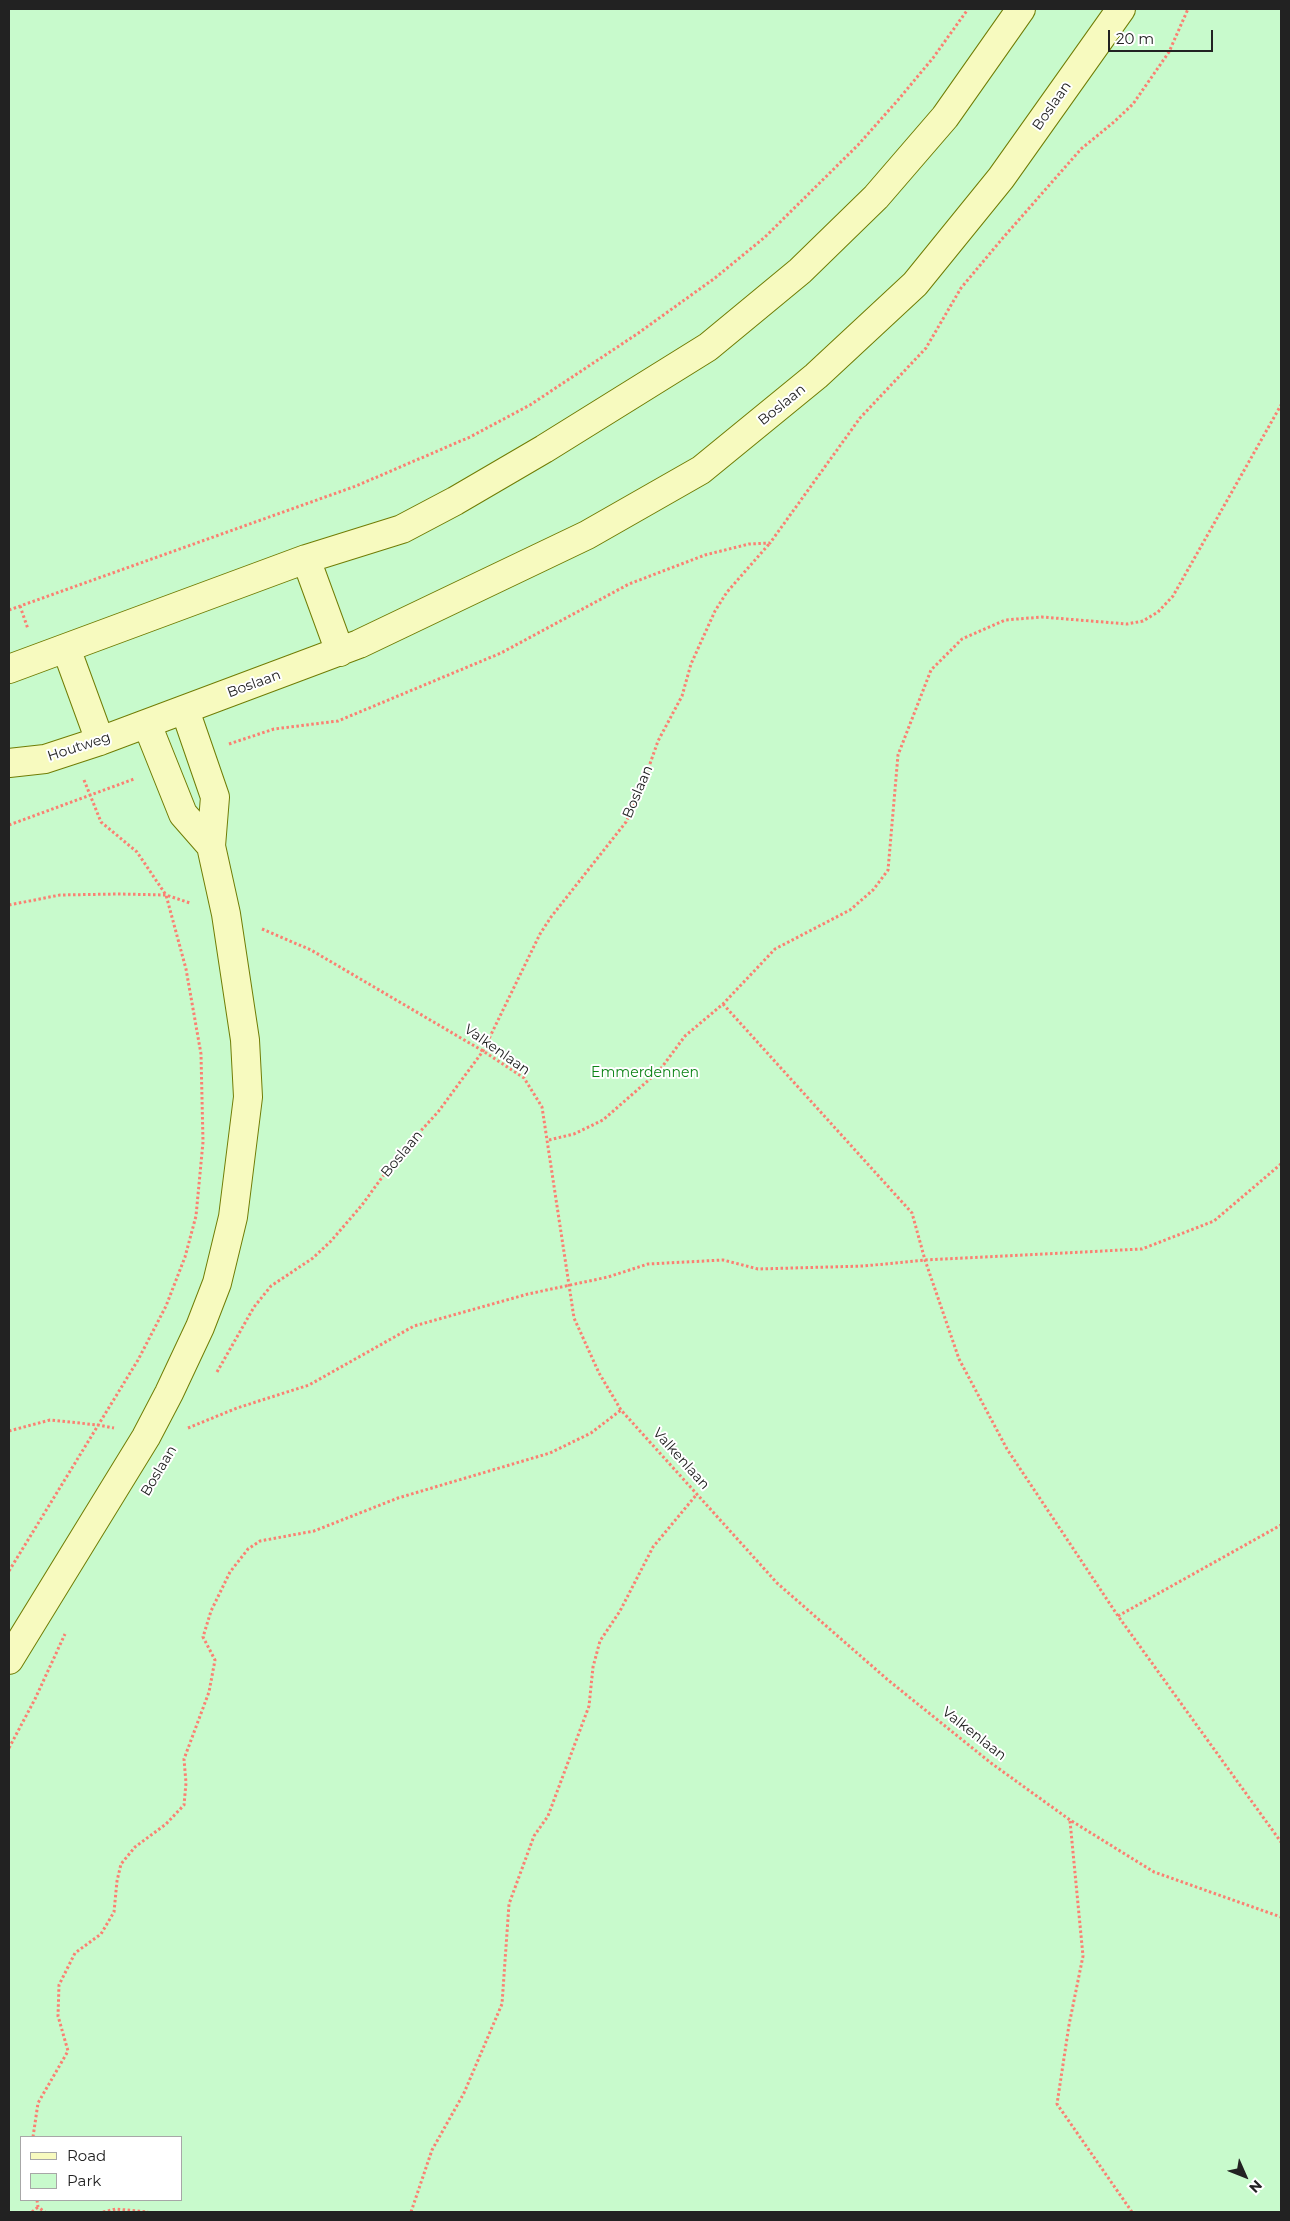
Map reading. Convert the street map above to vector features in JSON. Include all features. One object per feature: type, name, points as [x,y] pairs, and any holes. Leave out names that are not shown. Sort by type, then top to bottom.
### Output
[{"type":"main road","points":[[9,669],[306,559],[402,529],[455,501],[708,347],[800,272],[876,197],[945,117],[1020,9]]},
{"type":"main road","name":"Boslaan","points":[[211,846],[183,814],[147,724],[340,652],[587,534],[701,470],[816,376],[915,284],[1001,178],[1121,9]]},
{"type":"main road","points":[[306,559],[340,652]]},
{"type":"main road","points":[[66,648],[100,741]]},
{"type":"main road","name":"Boslaan","points":[[9,1660],[146,1437],[200,1327],[217,1283],[233,1217],[248,1097],[245,1040],[226,914],[211,846],[215,797],[184,710]]},
{"type":"main road","name":"Houtweg","points":[[9,763],[45,758],[147,724]]},
{"type":"path","points":[[9,610],[356,486],[470,437],[530,404],[637,334],[715,278],[765,237],[858,145],[933,58],[968,9]]},
{"type":"path","points":[[548,1140],[574,1134],[603,1120],[659,1071],[685,1036],[723,1004],[775,949],[850,910],[872,890],[888,870],[898,755],[931,670],[962,639],[1005,620],[1042,617],[1127,624],[1143,621],[1158,612],[1173,596],[1281,405]]},
{"type":"path","name":"Boslaan","points":[[212,1380],[254,1307],[271,1286],[313,1258],[331,1241],[362,1205],[396,1158],[444,1105],[483,1051],[540,934],[551,917],[626,822],[639,795],[658,741],[682,696],[691,664],[715,611],[727,592],[770,542]]},
{"type":"path","points":[[20,606],[38,658]]},
{"type":"path","points":[[9,1571],[138,1360],[166,1306],[185,1257],[196,1216],[202,1142],[201,1054],[186,969],[166,895],[137,852],[101,822],[72,750]]},
{"type":"path","points":[[9,825],[165,768]]},
{"type":"path","name":"Valkenlaan","points":[[9,905],[60,895],[166,895],[226,914],[312,950],[483,1051],[524,1078],[542,1106],[574,1318],[599,1373],[620,1410],[785,1590],[888,1680],[991,1763],[1070,1820],[1154,1872],[1281,1917]]},
{"type":"path","points":[[723,1004],[912,1213],[925,1260],[959,1359],[1007,1448],[1118,1616],[1281,1842]]},
{"type":"path","points":[[189,1421],[184,1429],[237,1408],[309,1385],[414,1326],[528,1294],[569,1286],[648,1264],[723,1260],[758,1269],[864,1266],[925,1260],[1142,1249],[1214,1221],[1281,1164]]},
{"type":"path","points":[[33,2136],[38,2103],[68,2051],[58,2016],[59,1985],[75,1954],[100,1934],[114,1912],[117,1881],[121,1864],[135,1847],[166,1824],[184,1804],[186,1783],[184,1759],[209,1692],[215,1660],[203,1637],[211,1611],[230,1572],[248,1549],[260,1541],[277,1540],[314,1531],[398,1498],[550,1452],[591,1433],[620,1410]]},
{"type":"path","points":[[9,1431],[50,1420],[98,1424],[146,1437]]},
{"type":"path","points":[[411,2212],[432,2150],[464,2093],[502,2004],[509,1904],[534,1836],[548,1816],[589,1706],[593,1667],[600,1641],[620,1611],[653,1547],[698,1494]]},
{"type":"path","points":[[1118,1616],[1281,1525]]},
{"type":"path","points":[[9,1748],[35,1699],[68,1628]]},
{"type":"path","points":[[1070,1820],[1083,1956],[1069,2025],[1057,2104],[1132,2212]]},
{"type":"path","points":[[37,2201],[38,2206],[45,2212]]},
{"type":"path","points":[[32,2212],[38,2206]]},
{"type":"path","points":[[103,2212],[116,2209],[148,2212]]},
{"type":"green space","name":"Emmerdennen","points":[[9,9],[1281,9],[1281,2212],[9,2212]]}]
